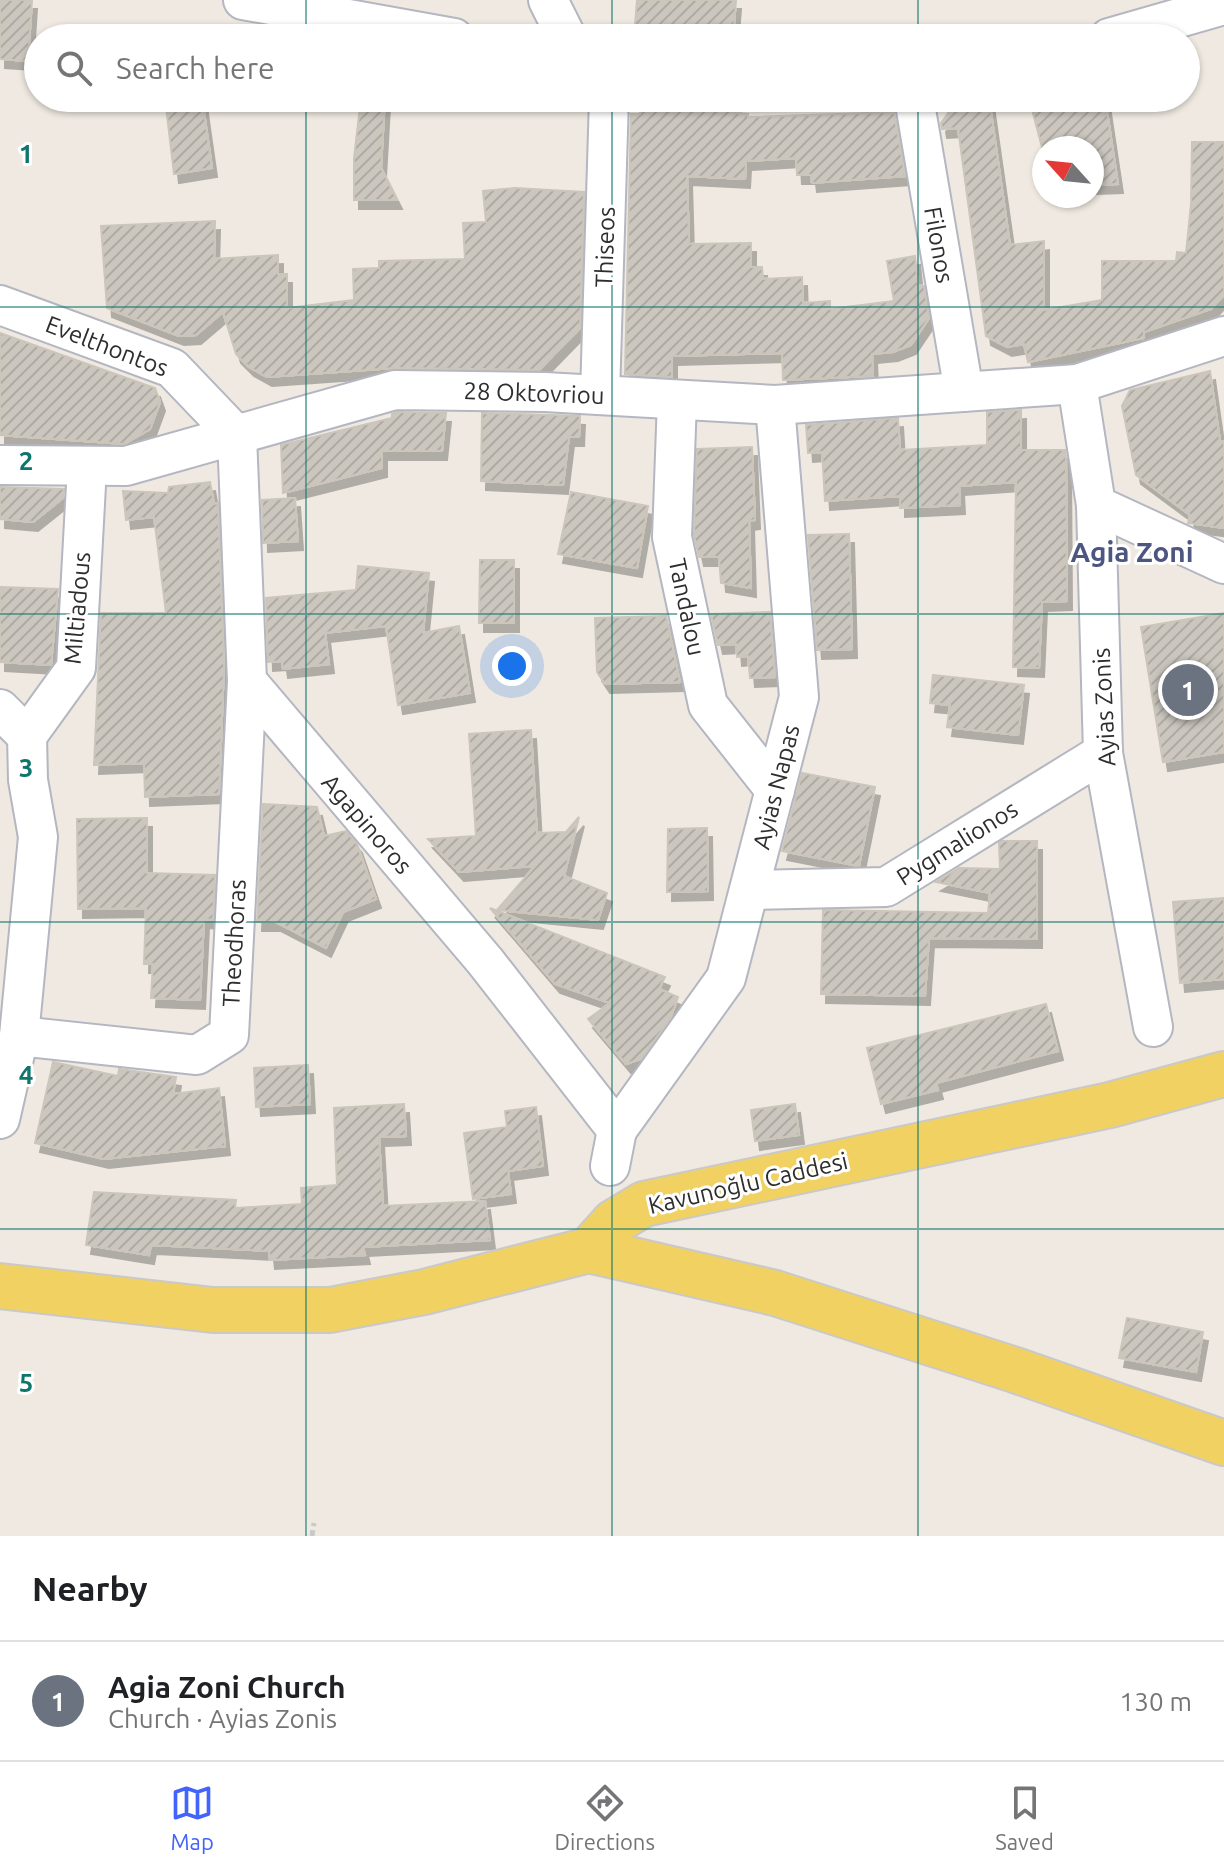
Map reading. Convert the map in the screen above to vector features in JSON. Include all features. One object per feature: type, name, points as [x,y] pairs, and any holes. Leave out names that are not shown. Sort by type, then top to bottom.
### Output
[{"type":"main road","name":"Kavunoğlu Caddesi","points":[[589,1250],[614,1222],[644,1204],[1110,1105],[1224,1074]]},
{"type":"main road","points":[[0,1286],[213,1310],[330,1310],[424,1292],[589,1250],[775,1293],[1015,1370],[1224,1443]]},
{"type":"street","points":[[243,0],[376,24]]},
{"type":"street","points":[[548,0],[560,24]]},
{"type":"street","points":[[1130,22],[1224,5]]},
{"type":"street","name":"Thiseos","points":[[600,395],[609,112]]},
{"type":"street","name":"Filonos","points":[[916,112],[964,392]]},
{"type":"street","name":"Evelthontos","points":[[0,305],[172,368],[237,436]]},
{"type":"street","name":"28 Oktovriou","points":[[0,465],[126,466],[395,390],[600,395],[775,405],[1077,384],[1224,336]]},
{"type":"street","name":"Ayias Zonis","points":[[1077,384],[1096,505],[1103,753],[1153,1027]]},
{"type":"street","name":"Tandalou","points":[[677,400],[672,537],[708,705],[775,790]]},
{"type":"street","name":"Ayias Napas","points":[[614,1148],[726,978],[799,697],[775,405]]},
{"type":"street","points":[[237,436],[247,681]]},
{"type":"street","name":"Miltiadous","points":[[27,736],[76,668],[87,467]]},
{"type":"street","points":[[1096,505],[1224,564]]},
{"type":"street","name":"Theodhoras","points":[[19,1036],[197,1055],[229,1035],[247,681]]},
{"type":"street","name":"Agapinoros","points":[[247,681],[485,961],[614,1148]]},
{"type":"street","points":[[0,709],[27,736],[14,779],[38,837],[19,1036],[0,1119]]},
{"type":"street","name":"Pygmalionos","points":[[750,890],[886,887],[1103,753]]},
{"type":"path","points":[[312,1536],[314,1523]]},
{"type":"building","points":[[0,0],[32,0],[30,24],[24,24],[24,61],[0,59]]},
{"type":"building","points":[[637,0],[736,0],[734,24],[635,24]]},
{"type":"building","points":[[167,112],[204,112],[212,168],[174,174]]},
{"type":"building","points":[[359,112],[384,112],[381,168],[397,200],[354,200],[354,158]]},
{"type":"building","points":[[735,112],[748,114],[748,117],[894,112],[905,176],[812,183],[811,175],[797,175],[796,158],[746,161],[745,179],[687,176],[689,244],[751,243],[751,267],[762,267],[763,279],[802,277],[803,303],[830,301],[830,309],[894,301],[887,261],[915,256],[918,285],[924,286],[929,318],[911,345],[893,352],[872,354],[873,376],[783,380],[782,353],[672,356],[672,377],[625,374],[631,114]]},
{"type":"building","points":[[949,112],[991,112],[1010,245],[1044,241],[1044,310],[1102,300],[1102,261],[1176,261],[1177,252],[1186,253],[1192,142],[1224,142],[1224,295],[1211,309],[1144,332],[1144,338],[1028,362],[1024,344],[1007,347],[986,336],[958,128],[942,129],[941,123]]},
{"type":"building","points":[[1033,112],[1107,112],[1118,184],[1104,185],[1104,136],[1039,136]]},
{"type":"building","points":[[515,188],[584,192],[580,328],[539,370],[395,368],[267,377],[249,367],[236,354],[223,312],[196,335],[179,336],[107,308],[101,226],[215,221],[214,259],[278,255],[278,274],[287,274],[287,308],[354,300],[353,269],[379,268],[379,261],[465,259],[463,223],[486,222],[483,191]]},
{"type":"building","points":[[0,333],[155,388],[160,402],[150,429],[124,444],[0,435]]},
{"type":"building","points":[[1210,371],[1220,441],[1224,441],[1224,528],[1188,523],[1190,515],[1136,475],[1122,406],[1130,390]]},
{"type":"building","points":[[1021,410],[1021,450],[1065,450],[1066,458],[1067,601],[1042,602],[1039,668],[1013,667],[1016,482],[959,486],[960,505],[900,508],[900,496],[825,501],[822,452],[808,453],[806,425],[898,418],[900,450],[987,445],[987,412]]},
{"type":"building","points":[[446,413],[442,451],[382,451],[382,468],[283,493],[281,445],[392,418],[392,414]]},
{"type":"building","points":[[482,413],[580,416],[579,437],[569,437],[563,485],[481,481]]},
{"type":"building","points":[[752,447],[755,520],[749,521],[751,588],[721,583],[719,557],[699,557],[694,535],[697,449]]},
{"type":"building","points":[[210,482],[214,504],[218,503],[224,666],[219,794],[145,797],[144,763],[94,765],[101,613],[166,613],[154,517],[126,520],[123,491],[168,493],[169,487]]},
{"type":"building","points":[[0,487],[64,489],[63,498],[33,522],[0,519]]},
{"type":"building","points":[[571,492],[648,506],[637,568],[558,554]]},
{"type":"building","points":[[295,498],[298,541],[263,543],[262,500]]},
{"type":"building","points":[[849,534],[852,649],[817,650],[808,535]]},
{"type":"building","points":[[480,560],[514,560],[514,623],[479,623]]},
{"type":"building","points":[[358,566],[429,573],[423,633],[459,626],[470,693],[398,705],[386,626],[325,633],[329,664],[283,669],[282,661],[268,662],[266,598],[356,590]]},
{"type":"building","points":[[0,587],[58,589],[51,665],[0,662]]},
{"type":"building","points":[[770,612],[775,677],[750,678],[748,656],[737,657],[736,644],[718,645],[711,614]]},
{"type":"building","points":[[1224,613],[1224,752],[1163,762],[1141,627]]},
{"type":"building","points":[[666,616],[680,682],[605,684],[597,672],[595,618]]},
{"type":"building","points":[[933,675],[1024,685],[1018,735],[947,727],[950,705],[930,703]]},
{"type":"building","points":[[531,730],[537,833],[566,832],[579,817],[564,876],[607,893],[598,920],[497,910],[535,866],[459,872],[428,839],[476,836],[469,734]]},
{"type":"building","points":[[802,773],[875,787],[859,866],[782,851]]},
{"type":"building","points":[[263,804],[317,807],[324,836],[346,831],[357,844],[376,899],[343,912],[326,948],[276,922],[257,922]]},
{"type":"building","points":[[147,818],[147,873],[215,875],[213,920],[204,919],[200,1000],[151,998],[153,964],[144,964],[146,908],[78,909],[77,819]]},
{"type":"building","points":[[707,828],[708,891],[667,892],[668,829]]},
{"type":"building","points":[[1037,841],[1037,939],[929,938],[925,996],[821,994],[823,910],[988,913],[990,893],[936,882],[959,868],[1000,869],[999,843]]},
{"type":"building","points":[[1224,898],[1224,979],[1180,983],[1173,902]]},
{"type":"building","points":[[490,908],[665,977],[659,989],[678,997],[670,1019],[641,1059],[626,1064],[588,1019],[610,1003],[555,984]]},
{"type":"building","points":[[1046,1004],[1058,1051],[936,1083],[938,1090],[881,1104],[867,1048]]},
{"type":"building","points":[[53,1062],[118,1076],[119,1069],[176,1077],[173,1094],[219,1088],[225,1146],[104,1159],[35,1143]]},
{"type":"building","points":[[308,1065],[310,1104],[256,1107],[254,1068]]},
{"type":"building","points":[[404,1104],[406,1136],[379,1137],[383,1206],[485,1201],[490,1240],[363,1247],[365,1255],[270,1260],[269,1251],[151,1245],[149,1255],[86,1245],[94,1192],[236,1200],[235,1208],[302,1204],[301,1188],[337,1185],[334,1108]]},
{"type":"building","points":[[795,1104],[799,1135],[755,1141],[751,1110]]},
{"type":"building","points":[[536,1107],[543,1166],[508,1171],[511,1194],[473,1199],[464,1133],[507,1127],[505,1111]]},
{"type":"building","points":[[1127,1318],[1203,1332],[1196,1372],[1119,1358]]},
{"type":"place","name":"Agia Zoni Church","points":[[1188,690]]},
{"type":"district","name":"Agia Zoni","points":[[1132,551]]}]
